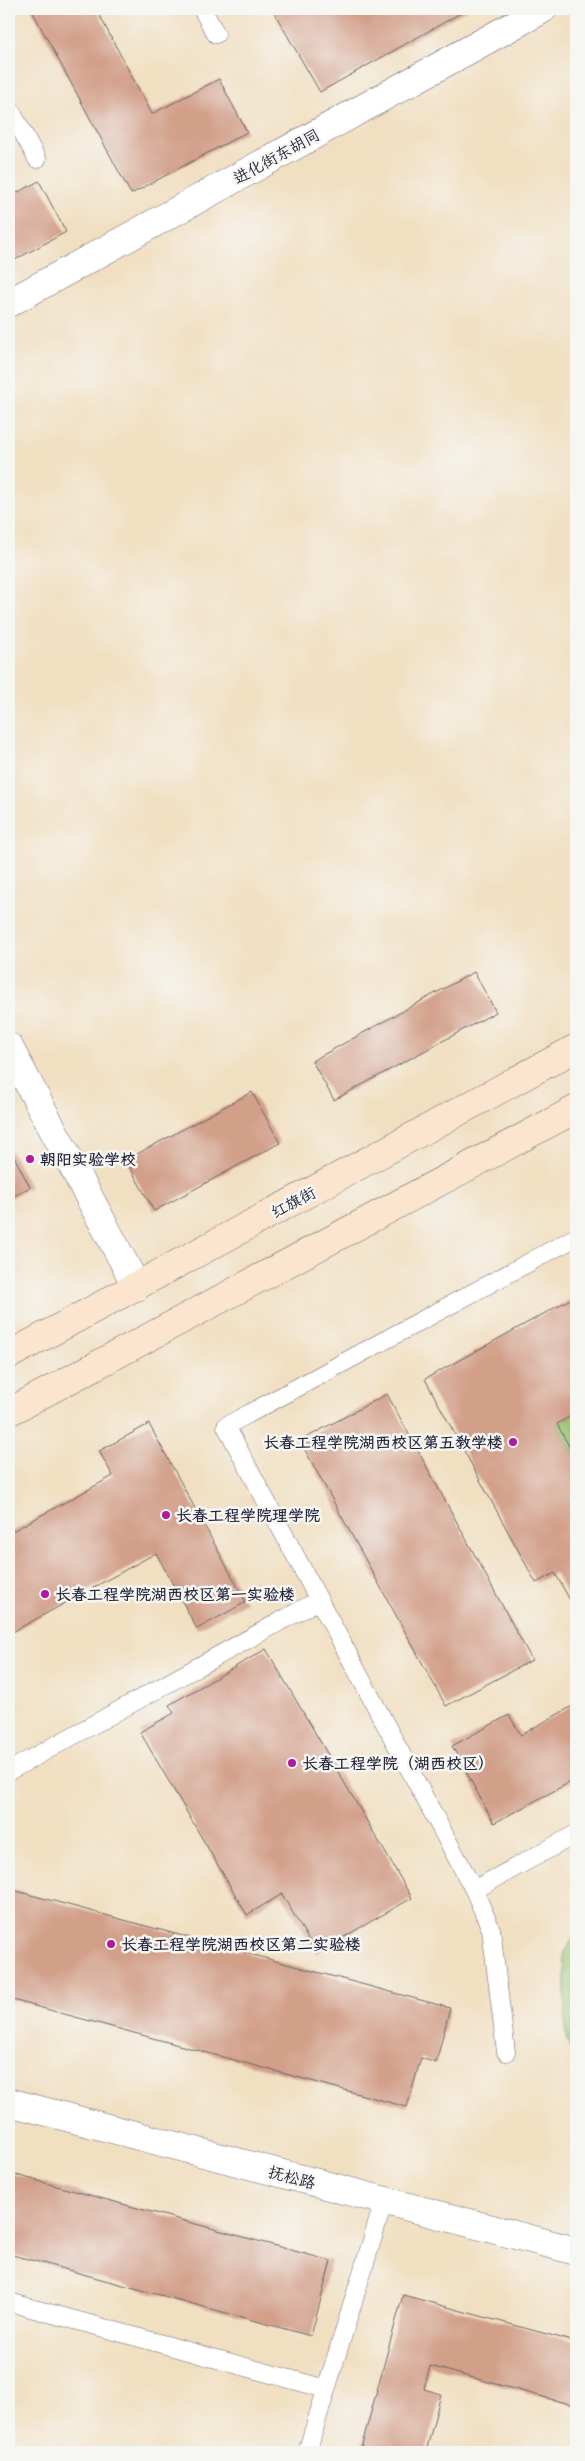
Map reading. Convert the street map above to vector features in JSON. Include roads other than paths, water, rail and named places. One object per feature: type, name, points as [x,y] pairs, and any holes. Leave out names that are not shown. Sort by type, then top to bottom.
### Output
[{"type":"street","name":"进化街东胡同","points":[[9,302],[543,9]]},
{"type":"street","points":[[9,1047],[137,1287]]},
{"type":"street","name":"红旗街","points":[[9,1355],[576,1048]]},
{"type":"street","points":[[9,1412],[576,1109]]},
{"type":"street","name":"抚松路","points":[[9,2102],[576,2251]]},
{"type":"lane","points":[[202,9],[216,34]]},
{"type":"lane","points":[[9,107],[37,159]]},
{"type":"lane","points":[[506,2052],[491,1929],[474,1890],[226,1426],[576,1238]]},
{"type":"lane","points":[[9,1771],[319,1600]]},
{"type":"lane","points":[[474,1890],[576,1834]]},
{"type":"lane","points":[[307,2452],[384,2201]]},
{"type":"lane","points":[[9,2302],[326,2389]]},
{"type":"place","name":"朝阳实验学校","points":[[30,1159]]},
{"type":"place","name":"长春工程学院湖西校区第五教学楼","points":[[513,1442]]},
{"type":"place","name":"长春工程学院理学院","points":[[166,1515]]},
{"type":"place","name":"长春工程学院湖西校区第一实验楼","points":[[45,1594]]},
{"type":"place","name":"长春工程学院（湖西校区）","points":[[292,1763]]},
{"type":"place","name":"长春工程学院湖西校区第二实验楼","points":[[111,1944]]}]
